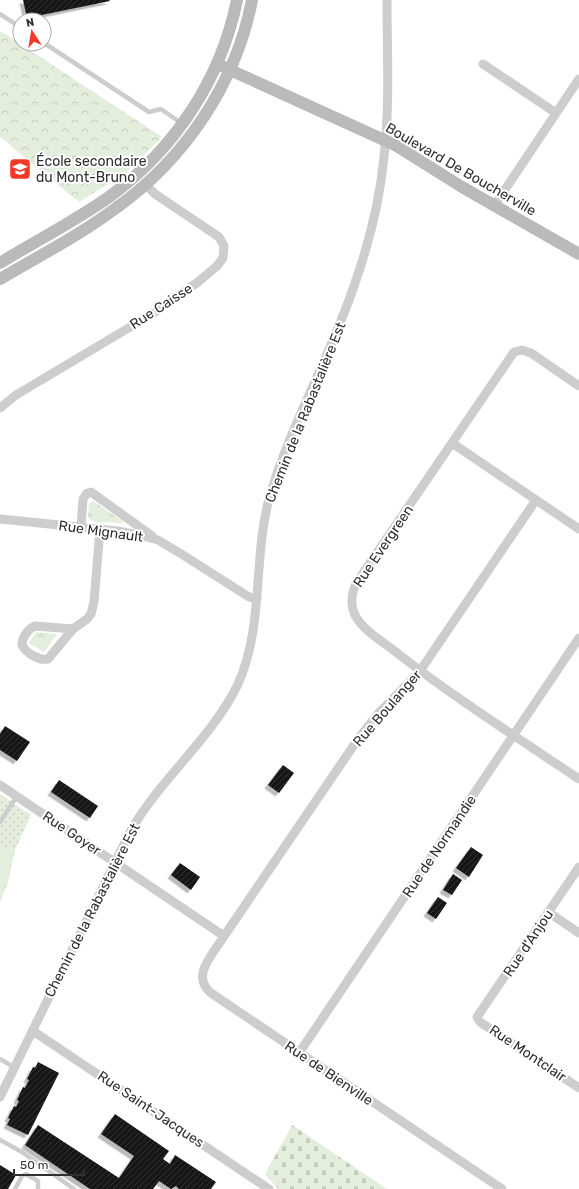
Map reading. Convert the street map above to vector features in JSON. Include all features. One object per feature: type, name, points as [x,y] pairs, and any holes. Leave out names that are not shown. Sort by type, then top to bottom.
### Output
[{"type":"street","points":[[0,262],[89,210],[118,190],[164,147],[183,124],[200,97],[217,64],[230,27],[237,0]]},
{"type":"street","points":[[0,279],[101,219],[146,185],[174,157],[196,128],[229,70],[242,36],[252,0]]},
{"type":"street","name":"Chemin de la Rabastalière Est","points":[[0,1097],[115,862],[142,813],[219,715],[234,692],[243,671],[249,649],[256,599],[262,536],[271,492],[293,434],[344,314],[362,265],[374,214],[386,141],[388,82],[387,0]]},
{"type":"street","name":"Boulevard De Boucherville","points":[[217,64],[395,145],[494,206],[579,254]]},
{"type":"street","points":[[483,64],[556,113]]},
{"type":"street","points":[[494,206],[579,80]]},
{"type":"street","name":"Rue Caisse","points":[[0,408],[16,395],[172,300],[198,282],[221,261],[224,249],[219,237],[156,194],[146,185]]},
{"type":"street","name":"Rue Evergreen","points":[[579,386],[526,350],[518,350],[510,356],[359,579],[352,594],[353,610],[360,622],[420,671],[579,779]]},
{"type":"street","points":[[452,443],[579,529]]},
{"type":"street","points":[[80,527],[84,497],[87,492],[91,492],[158,540]]},
{"type":"street","name":"Rue Boulanger","points":[[224,936],[358,739],[377,715],[420,671],[536,500]]},
{"type":"street","name":"Rue Mignault","points":[[0,519],[128,532],[158,540],[249,598],[256,599]]},
{"type":"street","points":[[73,629],[33,627],[23,639],[22,645],[38,658],[46,660],[73,629],[87,619],[93,609],[100,529]]},
{"type":"street","name":"Rue de Normandie","points":[[300,1053],[579,638]]},
{"type":"street","name":"Rue Goyer","points":[[0,785],[224,936]]},
{"type":"street","name":"Rue d'Anjou","points":[[478,1018],[478,1015],[579,867]]},
{"type":"street","points":[[548,912],[579,933]]},
{"type":"street","name":"Rue de Bienville","points":[[224,936],[204,966],[202,976],[205,986],[211,993],[502,1189]]},
{"type":"street","name":"Rue Montclair","points":[[478,1018],[480,1022],[579,1088]]},
{"type":"street","name":"Rue Saint-Jacques","points":[[33,1031],[269,1189]]},
{"type":"lane","points":[[0,14],[12,22]]},
{"type":"lane","points":[[52,47],[149,112],[161,109],[183,124]]},
{"type":"lane","points":[[0,822],[17,796]]},
{"type":"lane","points":[[0,1059],[15,1068]]},
{"type":"lane","points":[[0,1140],[22,1152],[74,1189]]},
{"type":"lane","points":[[15,1189],[22,1176],[26,1174],[38,1181],[38,1189]]},
{"type":"green space","points":[[0,31],[12,38],[12,52],[33,52],[162,137],[126,173],[79,202],[0,137]]},
{"type":"green space","points":[[93,501],[123,523],[97,522],[90,520],[88,516],[89,504]]},
{"type":"green space","points":[[36,632],[57,634],[44,652],[29,643]]},
{"type":"green space","points":[[0,794],[31,815],[15,850],[8,883],[0,902]]},
{"type":"green space","points":[[0,844],[14,849],[7,883],[0,897]]},
{"type":"green space","points":[[292,1125],[387,1189],[278,1189],[265,1174]]},
{"type":"building","points":[[23,0],[110,1],[52,13],[26,12]]},
{"type":"building","points":[[5,726],[30,742],[17,761],[0,750],[0,734]]},
{"type":"building","points":[[283,765],[294,773],[279,793],[268,785]]},
{"type":"building","points":[[59,780],[98,806],[90,818],[51,792]]},
{"type":"building","points":[[471,847],[483,855],[469,877],[456,868]]},
{"type":"building","points":[[180,863],[200,877],[191,890],[171,875]]},
{"type":"building","points":[[453,874],[462,880],[452,895],[443,890]]},
{"type":"building","points":[[438,897],[447,903],[436,919],[427,913]]},
{"type":"building","points":[[38,1062],[59,1073],[28,1135],[7,1125],[10,1119],[8,1118],[14,1106],[16,1107],[19,1101],[17,1100],[23,1087],[25,1088],[29,1080],[27,1079],[33,1067],[35,1068]]},
{"type":"building","points":[[115,1114],[169,1151],[163,1159],[170,1164],[175,1155],[216,1182],[211,1189],[179,1189],[176,1186],[171,1189],[159,1181],[153,1189],[90,1189],[25,1145],[38,1125],[119,1178],[134,1156],[101,1134]]},
{"type":"building","points":[[0,1165],[16,1175],[8,1189],[0,1189]]},
{"type":"place","name":"École secondaire du Mont-Bruno","points":[[20,169]]}]
